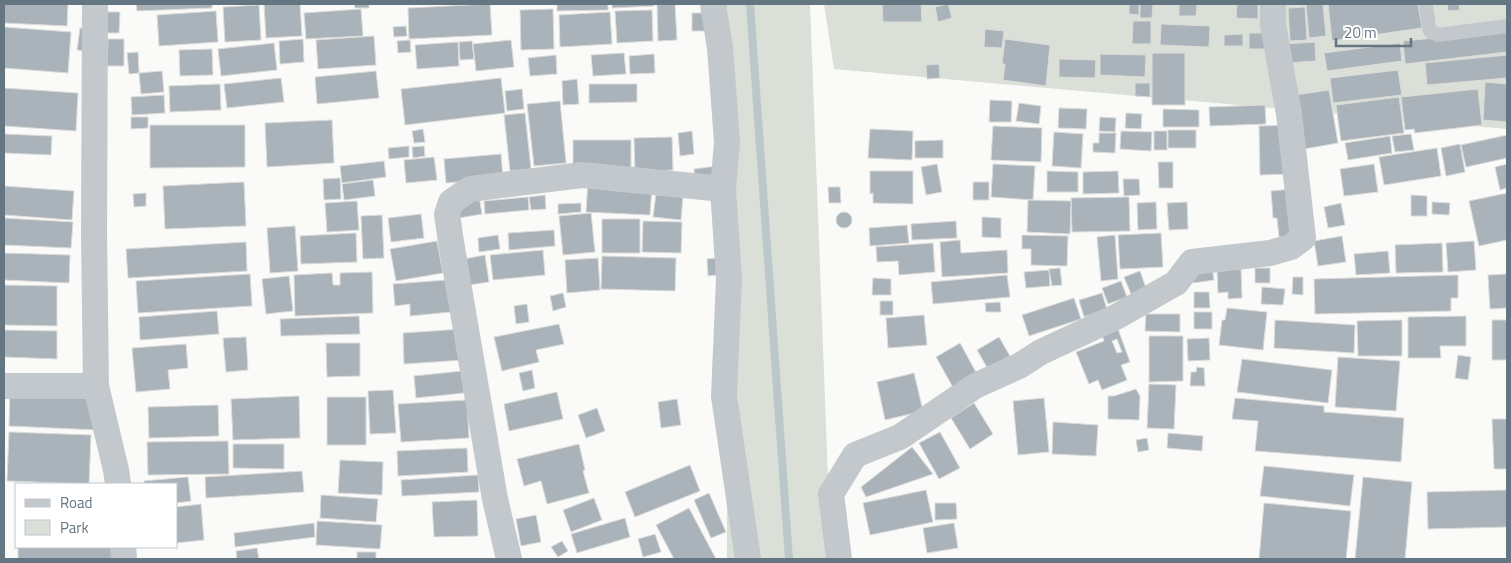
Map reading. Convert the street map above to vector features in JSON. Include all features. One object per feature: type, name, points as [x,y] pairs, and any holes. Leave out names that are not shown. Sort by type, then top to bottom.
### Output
[{"type":"street","points":[[95,4],[94,233],[96,386],[118,483]]},
{"type":"street","points":[[713,4],[720,48],[727,142],[722,189],[729,279],[724,396],[748,559]]},
{"type":"street","points":[[839,559],[831,494],[855,455],[900,437],[975,386],[1019,366],[1041,352],[1116,317],[1176,283],[1192,262],[1270,252],[1291,247],[1303,238],[1289,114],[1273,25],[1273,4]]},
{"type":"street","points":[[509,559],[495,499],[451,242],[448,214],[451,202],[470,190],[582,175],[722,189]]},
{"type":"street","points":[[4,386],[96,386]]},
{"type":"lane","points":[[1426,4],[1429,29],[1438,36],[1507,26]]},
{"type":"green space","points":[[726,4],[810,4],[831,559],[727,559]]},
{"type":"green space","points":[[824,4],[1507,4],[1507,129],[834,69]]},
{"type":"building","points":[[4,4],[68,4],[67,26],[4,23]]},
{"type":"building","points":[[136,4],[212,4],[212,8],[137,11]]},
{"type":"building","points":[[264,4],[300,4],[302,36],[266,38]]},
{"type":"building","points":[[354,4],[369,4],[369,8],[355,8]]},
{"type":"building","points":[[490,4],[492,35],[409,39],[408,8]]},
{"type":"building","points":[[557,4],[608,4],[608,10],[557,11]]},
{"type":"building","points":[[612,4],[654,4],[654,6],[612,8]]},
{"type":"building","points":[[657,4],[675,4],[677,40],[658,41]]},
{"type":"building","points":[[882,4],[921,4],[922,22],[883,22]]},
{"type":"building","points":[[948,4],[952,18],[938,22],[935,7]]},
{"type":"building","points":[[1129,4],[1139,4],[1139,15],[1129,14]]},
{"type":"building","points":[[1140,4],[1153,4],[1152,18],[1140,18]]},
{"type":"building","points":[[1179,4],[1197,4],[1196,16],[1179,16]]},
{"type":"building","points":[[1237,4],[1258,4],[1258,19],[1236,18]]},
{"type":"building","points":[[1306,4],[1323,4],[1326,36],[1309,38]]},
{"type":"building","points":[[1328,4],[1418,4],[1422,28],[1332,41]]},
{"type":"building","points":[[1447,4],[1459,4],[1460,10],[1448,11]]},
{"type":"building","points":[[259,5],[261,40],[225,42],[223,7]]},
{"type":"building","points":[[1305,7],[1307,40],[1290,41],[1288,8]]},
{"type":"building","points":[[361,9],[363,36],[306,39],[304,13]]},
{"type":"building","points":[[553,9],[554,49],[521,50],[520,10]]},
{"type":"building","points":[[652,10],[653,41],[617,43],[615,11]]},
{"type":"building","points":[[216,11],[218,42],[159,46],[157,15]]},
{"type":"building","points":[[107,12],[120,12],[119,33],[107,33]]},
{"type":"building","points":[[610,12],[612,44],[560,47],[559,15]]},
{"type":"building","points":[[692,13],[709,13],[709,31],[692,31]]},
{"type":"building","points":[[1133,21],[1151,21],[1151,44],[1132,44]]},
{"type":"building","points":[[1161,24],[1210,26],[1209,47],[1160,45]]},
{"type":"building","points":[[406,26],[407,36],[394,37],[393,27]]},
{"type":"building","points":[[4,27],[71,32],[68,73],[4,68]]},
{"type":"building","points":[[80,28],[93,29],[91,52],[77,50]]},
{"type":"building","points":[[985,29],[1004,31],[1002,48],[984,47]]},
{"type":"building","points":[[1507,31],[1507,52],[1405,64],[1403,41]]},
{"type":"building","points":[[1249,33],[1266,33],[1266,49],[1249,49]]},
{"type":"building","points":[[1243,34],[1243,46],[1224,46],[1224,35]]},
{"type":"building","points":[[374,36],[376,65],[318,69],[316,40]]},
{"type":"building","points":[[108,39],[124,39],[124,66],[107,66]]},
{"type":"building","points":[[303,39],[304,62],[280,64],[279,41]]},
{"type":"building","points":[[1005,39],[1050,45],[1046,86],[1003,80],[1005,64],[1002,64]]},
{"type":"building","points":[[410,40],[411,52],[398,53],[397,41]]},
{"type":"building","points":[[511,40],[514,67],[476,71],[473,44]]},
{"type":"building","points":[[472,41],[474,59],[460,60],[459,42]]},
{"type":"building","points":[[458,42],[459,66],[417,69],[415,45]]},
{"type":"building","points":[[1315,42],[1316,61],[1287,63],[1286,44]]},
{"type":"building","points":[[274,43],[277,70],[221,76],[218,49]]},
{"type":"building","points":[[1400,43],[1402,61],[1327,71],[1324,53]]},
{"type":"building","points":[[212,49],[213,75],[180,76],[179,50]]},
{"type":"building","points":[[138,52],[139,73],[129,74],[127,53]]},
{"type":"building","points":[[624,53],[626,74],[593,76],[591,55]]},
{"type":"building","points":[[1152,53],[1185,53],[1185,105],[1152,105]]},
{"type":"building","points":[[654,54],[655,73],[630,74],[629,56]]},
{"type":"building","points":[[1100,54],[1146,55],[1145,77],[1100,75]]},
{"type":"building","points":[[556,55],[557,74],[530,76],[528,58]]},
{"type":"building","points":[[1507,55],[1507,78],[1427,85],[1425,63]]},
{"type":"building","points":[[1059,59],[1096,60],[1095,78],[1059,77]]},
{"type":"building","points":[[939,64],[940,78],[927,79],[926,65]]},
{"type":"building","points":[[1398,70],[1402,95],[1333,103],[1330,78]]},
{"type":"building","points":[[162,71],[164,92],[141,94],[139,73]]},
{"type":"building","points":[[376,71],[379,98],[317,104],[315,77]]},
{"type":"building","points":[[281,78],[284,102],[227,108],[224,84]]},
{"type":"building","points":[[501,78],[505,113],[405,125],[401,89]]},
{"type":"building","points":[[577,79],[579,104],[563,105],[562,81]]},
{"type":"building","points":[[1485,82],[1507,84],[1507,122],[1483,120]]},
{"type":"building","points":[[1135,83],[1150,83],[1150,97],[1135,96]]},
{"type":"building","points":[[220,84],[221,110],[170,112],[169,86]]},
{"type":"building","points":[[589,84],[637,84],[637,102],[589,103]]},
{"type":"building","points":[[4,88],[78,93],[76,131],[4,126]]},
{"type":"building","points":[[522,89],[524,109],[507,111],[505,91]]},
{"type":"building","points":[[1478,89],[1482,125],[1415,133],[1414,129],[1405,130],[1401,97]]},
{"type":"building","points":[[1329,90],[1338,143],[1304,149],[1295,95]]},
{"type":"building","points":[[164,95],[165,113],[132,115],[131,97]]},
{"type":"building","points":[[1399,97],[1404,133],[1341,141],[1336,105]]},
{"type":"building","points":[[990,100],[1012,101],[1011,122],[989,122]]},
{"type":"building","points":[[560,101],[566,163],[534,166],[527,104]]},
{"type":"building","points":[[1019,103],[1041,106],[1039,124],[1016,121]]},
{"type":"building","points":[[1265,105],[1266,124],[1210,126],[1209,107]]},
{"type":"building","points":[[1059,108],[1087,109],[1086,129],[1058,128]]},
{"type":"building","points":[[1163,109],[1199,110],[1199,127],[1163,127]]},
{"type":"building","points":[[525,113],[531,169],[510,171],[504,115]]},
{"type":"building","points":[[1126,113],[1142,114],[1141,129],[1125,128]]},
{"type":"building","points":[[131,117],[148,117],[148,128],[131,129]]},
{"type":"building","points":[[1100,117],[1116,118],[1115,132],[1099,131]]},
{"type":"building","points":[[332,120],[334,163],[267,167],[265,123]]},
{"type":"building","points":[[150,125],[245,125],[245,167],[150,168]]},
{"type":"building","points":[[1289,125],[1290,174],[1260,175],[1259,126]]},
{"type":"building","points":[[993,126],[1042,128],[1041,162],[991,160]]},
{"type":"building","points":[[423,129],[425,142],[414,143],[412,131]]},
{"type":"building","points":[[870,129],[913,131],[912,160],[868,158]]},
{"type":"building","points":[[1168,130],[1196,130],[1196,148],[1168,148]]},
{"type":"building","points":[[692,131],[694,154],[680,156],[678,133]]},
{"type":"building","points":[[1121,131],[1152,132],[1151,151],[1120,149]]},
{"type":"building","points":[[1154,131],[1167,131],[1167,150],[1154,150]]},
{"type":"building","points":[[1054,132],[1083,134],[1081,168],[1052,166]]},
{"type":"building","points":[[1099,133],[1116,133],[1115,153],[1093,152],[1093,143],[1099,143]]},
{"type":"building","points":[[4,134],[52,136],[51,155],[4,153]]},
{"type":"building","points":[[1411,134],[1414,150],[1395,152],[1392,136]]},
{"type":"building","points":[[1507,135],[1507,158],[1466,167],[1461,145]]},
{"type":"building","points":[[1390,136],[1392,153],[1348,160],[1345,143]]},
{"type":"building","points":[[672,137],[673,170],[635,172],[634,138]]},
{"type":"building","points":[[573,140],[631,140],[631,169],[573,169]]},
{"type":"building","points":[[943,140],[943,158],[915,158],[915,141]]},
{"type":"building","points":[[1460,144],[1465,172],[1446,176],[1441,148]]},
{"type":"building","points":[[409,146],[409,157],[389,159],[388,148]]},
{"type":"building","points":[[424,146],[425,156],[413,158],[412,147]]},
{"type":"building","points":[[1437,148],[1441,176],[1384,185],[1379,157]]},
{"type":"building","points":[[501,154],[503,178],[446,183],[444,159]]},
{"type":"building","points":[[434,157],[437,180],[406,183],[404,160]]},
{"type":"building","points":[[384,161],[386,177],[342,183],[340,166]]},
{"type":"building","points":[[1158,162],[1173,162],[1173,188],[1159,188]]},
{"type":"building","points":[[937,164],[942,192],[926,195],[921,167]]},
{"type":"building","points":[[993,164],[1035,166],[1033,200],[991,197]]},
{"type":"building","points":[[1374,164],[1378,192],[1344,196],[1340,169]]},
{"type":"building","points":[[1507,164],[1507,188],[1500,190],[1495,167]]},
{"type":"building","points":[[717,166],[718,179],[695,182],[694,169]]},
{"type":"building","points":[[870,171],[913,171],[913,204],[873,203],[873,193],[870,194]]},
{"type":"building","points":[[1047,171],[1078,172],[1078,192],[1047,192]]},
{"type":"building","points":[[1118,171],[1119,193],[1083,194],[1083,172]]},
{"type":"building","points":[[340,178],[341,199],[324,200],[323,179]]},
{"type":"building","points":[[1123,179],[1139,179],[1140,195],[1124,196]]},
{"type":"building","points":[[373,180],[375,196],[344,200],[342,184]]},
{"type":"building","points":[[588,181],[652,185],[650,215],[586,212]]},
{"type":"building","points":[[244,182],[246,226],[165,229],[163,186]]},
{"type":"building","points":[[973,182],[989,182],[989,200],[973,200]]},
{"type":"building","points":[[4,186],[74,191],[72,220],[4,215]]},
{"type":"building","points":[[828,187],[840,187],[841,203],[829,203]]},
{"type":"building","points":[[1292,189],[1296,235],[1279,237],[1277,218],[1273,218],[1271,191]]},
{"type":"building","points":[[146,193],[146,206],[134,207],[133,194]]},
{"type":"building","points":[[1507,193],[1507,240],[1479,246],[1469,201]]},
{"type":"building","points":[[656,194],[683,196],[681,220],[653,217]]},
{"type":"building","points":[[545,195],[546,209],[531,210],[529,197]]},
{"type":"building","points":[[1411,195],[1427,196],[1427,216],[1411,216]]},
{"type":"building","points":[[479,196],[482,214],[459,218],[456,200]]},
{"type":"building","points":[[528,197],[529,210],[485,214],[484,201]]},
{"type":"building","points":[[1129,197],[1130,231],[1072,232],[1071,198]]},
{"type":"building","points":[[1028,200],[1071,201],[1070,234],[1027,232]]},
{"type":"building","points":[[357,201],[359,230],[327,232],[325,203]]},
{"type":"building","points":[[1156,202],[1157,229],[1138,230],[1137,203]]},
{"type":"building","points":[[1187,202],[1188,229],[1169,230],[1167,203]]},
{"type":"building","points":[[1432,202],[1450,203],[1449,215],[1432,214]]},
{"type":"building","points":[[581,203],[581,212],[558,214],[558,204]]},
{"type":"building","points":[[1341,203],[1345,225],[1328,228],[1324,207]]},
{"type":"building","points":[[841,212],[847,212],[852,217],[850,226],[841,228],[836,223],[836,217]]},
{"type":"building","points":[[591,213],[595,252],[563,255],[559,216]]},
{"type":"building","points":[[421,214],[424,238],[391,242],[388,218]]},
{"type":"building","points":[[382,215],[384,258],[363,259],[361,216]]},
{"type":"building","points":[[982,217],[1001,218],[1001,238],[982,237]]},
{"type":"building","points":[[4,218],[73,222],[71,248],[4,245]]},
{"type":"building","points":[[602,219],[640,219],[640,253],[602,253]]},
{"type":"building","points":[[643,221],[682,222],[681,253],[642,252]]},
{"type":"building","points":[[956,221],[957,238],[912,240],[911,224]]},
{"type":"building","points":[[907,225],[909,243],[870,246],[869,228]]},
{"type":"building","points":[[295,226],[298,271],[270,273],[267,228]]},
{"type":"building","points":[[554,230],[555,246],[509,250],[508,233]]},
{"type":"building","points":[[356,233],[357,262],[301,264],[300,236]]},
{"type":"building","points":[[1161,233],[1163,267],[1120,269],[1118,235]]},
{"type":"building","points":[[498,235],[500,249],[479,252],[478,238]]},
{"type":"building","points":[[1022,235],[1068,236],[1067,266],[1031,265],[1031,249],[1022,249]]},
{"type":"building","points":[[1115,235],[1118,279],[1101,281],[1097,237]]},
{"type":"building","points":[[1342,236],[1346,262],[1318,266],[1314,241]]},
{"type":"building","points":[[960,240],[961,253],[1007,250],[1008,273],[942,277],[940,242]]},
{"type":"building","points":[[437,241],[443,273],[396,281],[390,249]]},
{"type":"building","points":[[1474,241],[1476,270],[1448,272],[1446,243]]},
{"type":"building","points":[[246,242],[247,271],[128,278],[126,249]]},
{"type":"building","points":[[933,243],[935,272],[899,275],[898,261],[877,262],[876,247]]},
{"type":"building","points":[[1442,243],[1443,272],[1396,273],[1395,245]]},
{"type":"building","points":[[543,250],[545,275],[493,280],[490,255]]},
{"type":"building","points":[[1388,251],[1390,273],[1356,275],[1354,254]]},
{"type":"building","points":[[4,253],[70,255],[69,283],[4,280]]},
{"type":"building","points":[[485,255],[489,282],[469,285],[464,259]]},
{"type":"building","points":[[602,256],[676,258],[675,291],[601,289]]},
{"type":"building","points":[[723,257],[724,274],[708,276],[707,259]]},
{"type":"building","points":[[598,258],[600,290],[567,293],[565,260]]},
{"type":"building","points":[[1212,266],[1214,280],[1193,283],[1191,269]]},
{"type":"building","points":[[1060,268],[1062,285],[1052,286],[1049,269]]},
{"type":"building","points":[[1255,268],[1270,268],[1270,283],[1255,283]]},
{"type":"building","points":[[1241,269],[1242,298],[1228,299],[1228,292],[1218,293],[1217,270]]},
{"type":"building","points":[[1049,270],[1050,286],[1026,288],[1024,272]]},
{"type":"building","points":[[1140,271],[1146,288],[1131,294],[1124,277]]},
{"type":"building","points":[[372,272],[373,313],[295,316],[294,275],[332,273],[333,285],[340,285],[340,273]]},
{"type":"building","points":[[250,274],[252,306],[138,313],[136,281]]},
{"type":"building","points":[[1507,274],[1507,308],[1490,309],[1488,275]]},
{"type":"building","points":[[1007,275],[1010,297],[933,304],[931,282]]},
{"type":"building","points":[[1458,275],[1458,298],[1451,298],[1451,311],[1315,314],[1314,279]]},
{"type":"building","points":[[289,276],[293,311],[266,314],[262,279]]},
{"type":"building","points":[[1293,277],[1303,277],[1303,295],[1292,294]]},
{"type":"building","points":[[873,278],[891,279],[891,295],[872,295]]},
{"type":"building","points":[[447,280],[451,312],[410,316],[410,304],[395,306],[393,284]]},
{"type":"building","points":[[1121,281],[1127,297],[1108,304],[1102,288]]},
{"type":"building","points":[[4,285],[57,286],[57,326],[4,325]]},
{"type":"building","points":[[1262,287],[1285,289],[1283,305],[1261,304]]},
{"type":"building","points":[[1194,292],[1209,292],[1210,308],[1194,308]]},
{"type":"building","points":[[563,293],[566,307],[553,311],[550,296]]},
{"type":"building","points":[[1102,293],[1107,309],[1084,317],[1079,300]]},
{"type":"building","points":[[1074,298],[1081,319],[1029,336],[1022,315]]},
{"type":"building","points":[[880,301],[893,301],[893,315],[880,315]]},
{"type":"building","points":[[1000,302],[1001,312],[986,312],[985,303]]},
{"type":"building","points":[[527,304],[529,322],[516,324],[514,306]]},
{"type":"building","points":[[1227,308],[1267,312],[1263,350],[1219,345],[1222,320],[1225,320]]},
{"type":"building","points":[[217,311],[219,334],[140,340],[139,317]]},
{"type":"building","points":[[1194,312],[1212,312],[1212,329],[1194,329]]},
{"type":"building","points":[[1146,314],[1180,314],[1180,332],[1145,331]]},
{"type":"building","points":[[924,315],[927,345],[888,348],[886,318]]},
{"type":"building","points":[[359,316],[360,334],[281,336],[280,319]]},
{"type":"building","points":[[1466,316],[1466,346],[1440,346],[1441,358],[1408,358],[1408,317]]},
{"type":"building","points":[[1275,320],[1355,325],[1354,353],[1274,348]]},
{"type":"building","points":[[1402,320],[1402,356],[1358,356],[1357,321]]},
{"type":"building","points":[[1492,320],[1507,320],[1507,360],[1492,360]]},
{"type":"building","points":[[559,324],[564,344],[536,350],[539,362],[502,371],[494,337]]},
{"type":"building","points":[[462,329],[464,360],[404,364],[403,333]]},
{"type":"building","points":[[1118,329],[1130,362],[1121,365],[1127,380],[1102,390],[1098,380],[1089,384],[1076,352],[1104,341],[1102,335]],"holes":[[[1117,339],[1122,352],[1117,353],[1112,341]]]},
{"type":"building","points":[[4,330],[57,331],[57,359],[4,357]]},
{"type":"building","points":[[1149,336],[1183,336],[1183,381],[1149,382]]},
{"type":"building","points":[[246,337],[248,370],[226,372],[223,338]]},
{"type":"building","points":[[999,337],[1010,356],[988,369],[977,350]]},
{"type":"building","points":[[1209,338],[1210,360],[1188,361],[1187,339]]},
{"type":"building","points":[[326,343],[360,343],[360,376],[327,377]]},
{"type":"building","points":[[960,343],[978,376],[954,389],[936,357]]},
{"type":"building","points":[[186,344],[188,368],[168,370],[170,389],[136,392],[132,348]]},
{"type":"building","points":[[1458,355],[1471,357],[1468,380],[1455,378]]},
{"type":"building","points":[[1338,357],[1400,361],[1396,411],[1335,407]]},
{"type":"building","points":[[1242,359],[1332,370],[1328,403],[1237,392]]},
{"type":"building","points":[[1197,367],[1204,368],[1205,386],[1190,386],[1191,372],[1196,372]]},
{"type":"building","points":[[532,370],[535,388],[523,391],[519,373]]},
{"type":"building","points":[[462,371],[464,393],[416,398],[414,376]]},
{"type":"building","points":[[914,373],[923,411],[885,420],[877,382]]},
{"type":"building","points":[[1149,384],[1176,385],[1174,429],[1147,428]]},
{"type":"building","points":[[10,389],[98,393],[96,430],[9,426]]},
{"type":"building","points":[[1136,389],[1140,396],[1139,420],[1108,419],[1108,396]]},
{"type":"building","points":[[393,390],[396,433],[370,434],[368,391]]},
{"type":"building","points":[[557,392],[563,419],[509,431],[504,404]]},
{"type":"building","points":[[299,396],[300,438],[233,440],[231,399]]},
{"type":"building","points":[[327,397],[366,397],[366,445],[327,445]]},
{"type":"building","points":[[1044,398],[1049,452],[1018,455],[1013,401]]},
{"type":"building","points":[[1235,398],[1324,406],[1324,412],[1404,418],[1401,462],[1255,451],[1258,421],[1232,419]]},
{"type":"building","points":[[677,399],[681,425],[661,428],[658,402]]},
{"type":"building","points":[[467,400],[469,438],[401,442],[398,404]]},
{"type":"building","points":[[974,403],[993,434],[970,449],[951,418]]},
{"type":"building","points":[[218,405],[219,436],[149,438],[148,407]]},
{"type":"building","points":[[597,408],[605,431],[586,438],[578,415]]},
{"type":"building","points":[[1492,419],[1507,419],[1507,469],[1494,469]]},
{"type":"building","points":[[1053,422],[1098,425],[1096,456],[1052,454]]},
{"type":"building","points":[[9,432],[91,435],[89,483],[7,481]]},
{"type":"building","points":[[940,432],[960,468],[939,479],[919,443]]},
{"type":"building","points":[[1168,433],[1203,436],[1202,451],[1167,448]]},
{"type":"building","points":[[1147,438],[1149,450],[1138,452],[1136,440]]},
{"type":"building","points":[[228,441],[229,474],[148,475],[147,442]]},
{"type":"building","points":[[233,444],[284,444],[284,469],[233,468]]},
{"type":"building","points":[[579,444],[589,493],[547,504],[541,481],[524,486],[517,459]]},
{"type":"building","points":[[912,447],[933,474],[866,497],[861,487]]},
{"type":"building","points":[[467,448],[468,472],[398,476],[397,451]]},
{"type":"building","points":[[340,460],[383,462],[382,495],[338,493]]},
{"type":"building","points":[[690,465],[700,491],[635,517],[625,492]]},
{"type":"building","points":[[1264,466],[1354,475],[1350,506],[1260,496]]},
{"type":"building","points":[[302,471],[304,492],[206,498],[205,477]]},
{"type":"building","points":[[478,475],[479,492],[402,496],[401,480]]},
{"type":"building","points":[[188,477],[191,501],[178,503],[178,483],[144,483],[144,481]]},
{"type":"building","points":[[1363,477],[1412,482],[1405,559],[1355,559]]},
{"type":"building","points":[[926,490],[933,522],[870,535],[863,503]]},
{"type":"building","points":[[1507,490],[1507,527],[1428,529],[1427,492]]},
{"type":"building","points":[[709,493],[726,532],[711,538],[694,500]]},
{"type":"building","points":[[321,495],[378,499],[376,522],[320,518]]},
{"type":"building","points":[[594,498],[602,520],[571,532],[563,510]]},
{"type":"building","points":[[477,500],[478,536],[434,537],[432,502]]},
{"type":"building","points":[[935,503],[956,503],[957,519],[935,520]]},
{"type":"building","points":[[1264,503],[1351,511],[1346,559],[1259,559]]},
{"type":"building","points":[[201,504],[204,540],[178,543],[178,507]]},
{"type":"building","points":[[689,508],[716,559],[674,559],[656,525]]},
{"type":"building","points":[[536,515],[541,542],[521,546],[516,519]]},
{"type":"building","points":[[625,518],[630,537],[577,553],[571,534]]},
{"type":"building","points":[[317,521],[382,525],[380,549],[316,545]]},
{"type":"building","points":[[314,523],[315,537],[235,547],[234,533]]},
{"type":"building","points":[[954,523],[958,548],[927,553],[923,528]]},
{"type":"building","points":[[655,534],[661,552],[643,557],[638,539]]},
{"type":"building","points":[[562,541],[568,551],[558,557],[551,547]]},
{"type":"building","points":[[18,548],[117,548],[117,559],[18,559]]},
{"type":"building","points":[[257,548],[259,559],[237,559],[236,551]]},
{"type":"building","points":[[357,552],[376,552],[376,559],[357,559]]},
{"type":"waterway","points":[[750,4],[789,559]]}]
